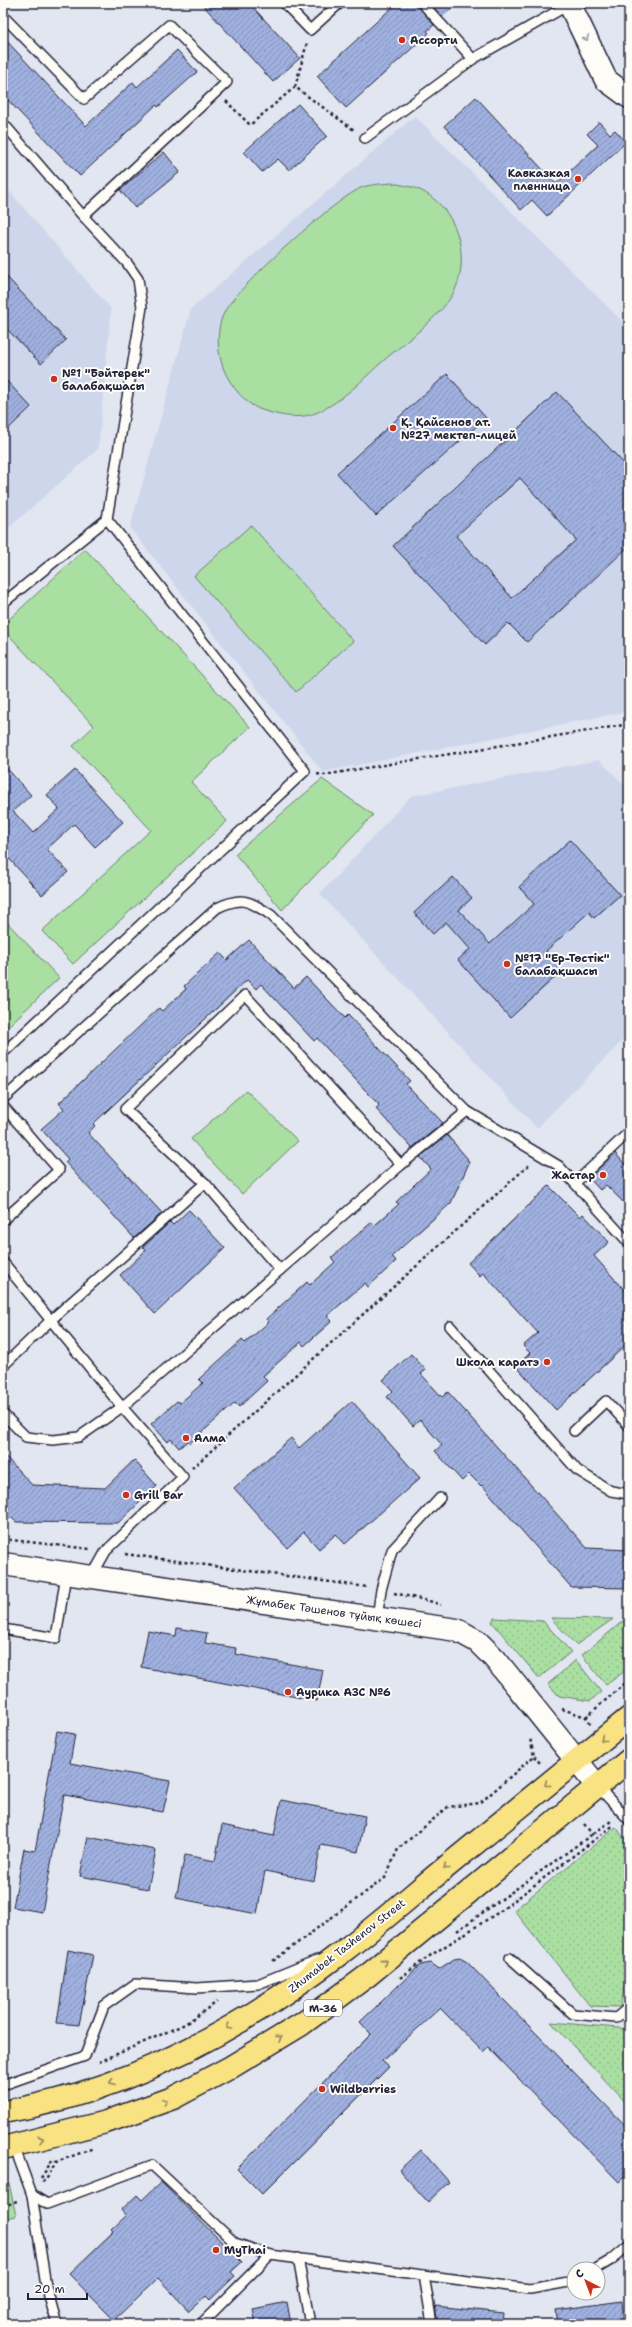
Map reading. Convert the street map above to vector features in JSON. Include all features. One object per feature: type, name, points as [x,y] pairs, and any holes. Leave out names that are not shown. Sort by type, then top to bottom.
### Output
[{"type":"main road","name":"Zhumabek Tashenov Street","points":[[3,2112],[89,2090],[151,2068],[213,2037],[284,1994],[346,1949],[629,1718]]},
{"type":"main road","name":"M-36","points":[[6,2148],[106,2122],[173,2098],[238,2064],[302,2024],[367,1976],[629,1760]]},
{"type":"street","points":[[569,3],[606,80],[629,97]]},
{"type":"street","name":"Жұмабек Тәшенов тұйық көшесі","points":[[3,1564],[457,1630],[477,1642],[495,1659],[597,1786]]},
{"type":"lane","points":[[284,3],[310,30],[340,3]]},
{"type":"lane","points":[[422,3],[473,59]]},
{"type":"lane","points":[[365,138],[473,59],[569,3]]},
{"type":"lane","points":[[3,16],[84,99],[169,25],[227,82],[83,216]]},
{"type":"lane","points":[[3,123],[83,216],[127,262],[138,279],[142,307],[107,519],[3,603]]},
{"type":"lane","points":[[3,1053],[305,771],[107,519]]},
{"type":"lane","points":[[3,1099],[217,908],[234,900],[253,903],[271,915],[467,1111],[559,1166],[629,1243]]},
{"type":"lane","points":[[280,1270],[205,1183],[125,1109],[245,995],[401,1165]]},
{"type":"lane","points":[[3,1106],[59,1170],[3,1220]]},
{"type":"lane","points":[[3,1414],[26,1437],[53,1440],[79,1436],[122,1407],[401,1165],[467,1111]]},
{"type":"lane","points":[[575,1183],[629,1132]]},
{"type":"lane","points":[[3,1366],[51,1320],[205,1183]]},
{"type":"lane","points":[[3,1262],[122,1407],[183,1477],[106,1551],[91,1578]]},
{"type":"lane","points":[[450,1326],[577,1470],[611,1491],[629,1494]]},
{"type":"lane","points":[[574,1431],[606,1401],[629,1426]]},
{"type":"lane","points":[[377,1618],[381,1590],[392,1550],[440,1498]]},
{"type":"lane","points":[[3,1629],[56,1638],[66,1574]]},
{"type":"lane","points":[[597,1786],[629,1820]]},
{"type":"lane","points":[[3,2085],[85,2056],[104,2006],[135,1984],[197,1988],[258,1984],[346,1949]]},
{"type":"lane","points":[[510,1958],[573,2014],[616,2018],[629,2007]]},
{"type":"lane","points":[[6,2148],[32,2195],[46,2286],[57,2324]]},
{"type":"lane","points":[[32,2195],[47,2204],[152,2164],[235,2243],[270,2255],[530,2288],[566,2282]]},
{"type":"lane","points":[[606,2263],[629,2245]]},
{"type":"lane","points":[[201,2324],[270,2255]]},
{"type":"lane","points":[[298,2258],[310,2324]]},
{"type":"lane","points":[[424,2275],[432,2324]]},
{"type":"path","points":[[217,92],[250,125],[296,87],[310,30]]},
{"type":"path","points":[[296,87],[365,138]]},
{"type":"path","points":[[305,771],[324,776],[629,724]]},
{"type":"path","points":[[183,1477],[540,1155]]},
{"type":"path","points":[[272,1962],[385,1878],[398,1849],[448,1807],[480,1803],[534,1756],[527,1726],[553,1706],[586,1717],[629,1680]]},
{"type":"path","points":[[93,2064],[185,2024],[241,1985]]},
{"type":"shaded area","name":"Қ. Қайсенов ат. №27 мектеп-лицей","points":[[415,116],[629,328],[629,711],[323,772],[130,528],[191,309]]},
{"type":"shaded area","name":"№1 \"Бәйтерек\" балабақшасы","points":[[3,184],[111,309],[98,449],[3,533]]},
{"type":"shaded area","name":"№17 \"Ер-Төстік\" балабақшасы","points":[[599,760],[629,789],[629,1034],[537,1128],[320,894],[411,796]]},
{"type":"green space","points":[[392,183],[420,190],[443,208],[451,220],[457,233],[461,262],[460,276],[455,290],[449,300],[432,319],[352,389],[336,402],[318,412],[298,417],[278,414],[259,409],[254,406],[248,402],[235,388],[228,378],[221,362],[218,335],[222,317],[226,309],[235,297],[269,262],[290,242],[333,206],[363,187]]},
{"type":"green space","points":[[251,525],[353,641],[296,692],[194,576]]},
{"type":"green space","points":[[85,549],[250,727],[191,782],[227,821],[73,964],[42,931],[151,830],[73,746],[94,726],[3,629],[3,625]]},
{"type":"green space","points":[[322,779],[373,815],[282,910],[235,854]]},
{"type":"green space","points":[[3,918],[59,978],[3,1031]]},
{"type":"green space","points":[[246,1090],[298,1141],[242,1194],[191,1139]]},
{"type":"green space","points":[[494,1618],[543,1621],[571,1652],[539,1678],[492,1622]]},
{"type":"green space","points":[[551,1618],[613,1619],[576,1645]]},
{"type":"green space","points":[[623,1621],[629,1622],[629,1668],[606,1685],[582,1655]]},
{"type":"green space","points":[[576,1660],[601,1692],[590,1701],[559,1696],[548,1684]]},
{"type":"green space","points":[[616,1827],[629,1845],[629,1967],[620,2007],[590,2006],[514,1910]]},
{"type":"green space","points":[[551,2022],[629,2029],[629,2106]]},
{"type":"green space","points":[[3,2183],[9,2183],[16,2216],[3,2219]]},
{"type":"building","points":[[201,3],[249,3],[300,58],[273,82]]},
{"type":"building","points":[[397,3],[416,3],[434,25],[427,31],[429,33],[346,108],[317,76]]},
{"type":"building","points":[[430,3],[457,3],[442,17]]},
{"type":"building","points":[[3,37],[86,126],[133,82],[137,87],[177,50],[197,72],[158,107],[156,105],[80,176],[3,95]]},
{"type":"building","points":[[476,97],[556,184],[598,145],[587,134],[599,122],[610,134],[615,130],[626,142],[547,216],[532,200],[521,210],[444,126]]},
{"type":"building","points":[[298,104],[327,136],[289,170],[278,159],[262,172],[244,152]]},
{"type":"building","points":[[164,152],[180,172],[135,208],[120,190]]},
{"type":"building","points":[[3,273],[66,340],[41,364],[3,325]]},
{"type":"building","points":[[447,374],[486,418],[376,516],[337,473]]},
{"type":"building","points":[[3,377],[31,407],[3,434]]},
{"type":"building","points":[[557,392],[629,469],[629,546],[527,642],[508,623],[485,645],[393,546]],"holes":[[[520,478],[576,540],[512,598],[456,536]]]},
{"type":"building","points":[[3,764],[31,795],[13,811],[33,833],[59,809],[47,795],[75,770],[123,822],[95,847],[74,824],[47,849],[68,872],[42,895],[3,852]]},
{"type":"building","points":[[570,840],[620,895],[594,918],[589,912],[546,951],[563,970],[510,1018],[458,960],[470,949],[446,922],[433,934],[414,913],[453,877],[472,898],[459,910],[490,944],[534,904],[519,887]]},
{"type":"building","points":[[249,940],[294,988],[306,977],[345,1018],[348,1015],[410,1081],[406,1084],[443,1123],[412,1148],[376,1109],[379,1105],[317,1038],[314,1041],[261,984],[256,989],[247,980],[93,1124],[95,1126],[88,1133],[162,1213],[134,1238],[65,1162],[68,1159],[41,1129],[64,1109],[59,1103],[159,1008],[162,1011],[186,989],[184,986],[220,953],[227,960]]},
{"type":"building","points":[[447,1135],[467,1158],[469,1163],[451,1203],[392,1256],[396,1261],[368,1287],[365,1283],[327,1316],[332,1321],[304,1346],[301,1342],[263,1376],[267,1381],[239,1407],[235,1403],[190,1443],[188,1441],[179,1448],[171,1439],[168,1442],[151,1424],[177,1401],[180,1403],[203,1383],[199,1379],[242,1340],[245,1343],[269,1322],[266,1319],[307,1282],[310,1285],[335,1262],[331,1258],[372,1222],[375,1225],[399,1204],[396,1202],[431,1169],[420,1157]]},
{"type":"building","points":[[615,1153],[629,1169],[629,1208],[606,1185],[600,1190],[589,1178]]},
{"type":"building","points":[[549,1186],[580,1217],[583,1214],[609,1242],[594,1256],[629,1295],[629,1342],[556,1410],[516,1366],[530,1353],[523,1346],[538,1333],[483,1273],[480,1276],[468,1263]]},
{"type":"building","points":[[189,1210],[225,1248],[155,1314],[120,1275],[146,1250],[143,1247],[170,1222],[173,1225]]},
{"type":"building","points":[[411,1354],[426,1370],[421,1374],[442,1397],[448,1392],[587,1548],[629,1550],[629,1588],[571,1587],[482,1485],[481,1486],[469,1474],[462,1481],[435,1451],[442,1445],[420,1420],[413,1426],[387,1397],[393,1391],[383,1380]]},
{"type":"building","points":[[352,1401],[420,1478],[345,1544],[336,1534],[319,1549],[304,1532],[287,1548],[234,1488],[291,1438],[299,1448]]},
{"type":"building","points":[[3,1454],[32,1485],[105,1488],[134,1460],[157,1486],[118,1523],[16,1522],[12,1518],[3,1518]]},
{"type":"building","points":[[177,1628],[207,1633],[205,1643],[236,1648],[235,1654],[323,1670],[317,1701],[141,1667],[148,1631],[176,1636]]},
{"type":"building","points":[[57,1731],[75,1734],[70,1763],[170,1781],[163,1812],[64,1795],[42,1912],[13,1907],[24,1849],[35,1851]]},
{"type":"building","points":[[281,1800],[365,1816],[358,1852],[321,1845],[314,1881],[265,1871],[257,1914],[176,1898],[185,1855],[215,1861],[222,1825],[274,1836]]},
{"type":"building","points":[[88,1837],[156,1850],[148,1889],[80,1876]]},
{"type":"building","points":[[68,1950],[93,1955],[79,2025],[57,2023]]},
{"type":"building","points":[[460,1958],[467,1962],[629,2129],[629,2172],[619,2182],[488,2047],[483,2052],[440,2008],[382,2061],[389,2067],[262,2194],[237,2169],[371,2034],[360,2022],[420,1965],[431,1963],[439,1969],[454,1959]]},
{"type":"building","points":[[421,2150],[449,2182],[428,2202],[399,2170]]},
{"type":"building","points":[[161,2182],[242,2262],[231,2272],[235,2276],[210,2300],[206,2296],[189,2311],[158,2278],[114,2320],[69,2274],[114,2231],[112,2229],[126,2216],[121,2210],[137,2195],[142,2200]]},
{"type":"building","points":[[622,2301],[624,2324],[558,2324],[556,2310]]},
{"type":"building","points":[[287,2302],[291,2324],[256,2324],[253,2309]]},
{"type":"building","points":[[435,2306],[504,2313],[503,2324],[438,2324]]},
{"type":"place","name":"Ассорти","points":[[402,40]]},
{"type":"place","name":"Кавказкая пленница","points":[[578,179]]},
{"type":"place","name":"№1 \"Бәйтерек\" балабақшасы","points":[[54,379]]},
{"type":"place","name":"Қ. Қайсенов ат. №27 мектеп-лицей","points":[[393,428]]},
{"type":"place","name":"№17 \"Ер-Төстік\" балабақшасы","points":[[507,964]]},
{"type":"place","name":"Жастар","points":[[603,1175]]},
{"type":"place","name":"Школа каратэ","points":[[547,1362]]},
{"type":"place","name":"Алма","points":[[186,1438]]},
{"type":"place","name":"Grill Bar","points":[[126,1495]]},
{"type":"place","name":"Аурика АЗС №6","points":[[288,1692]]},
{"type":"place","name":"Wildberries","points":[[322,2089]]},
{"type":"place","name":"MyThai","points":[[216,2250]]}]
